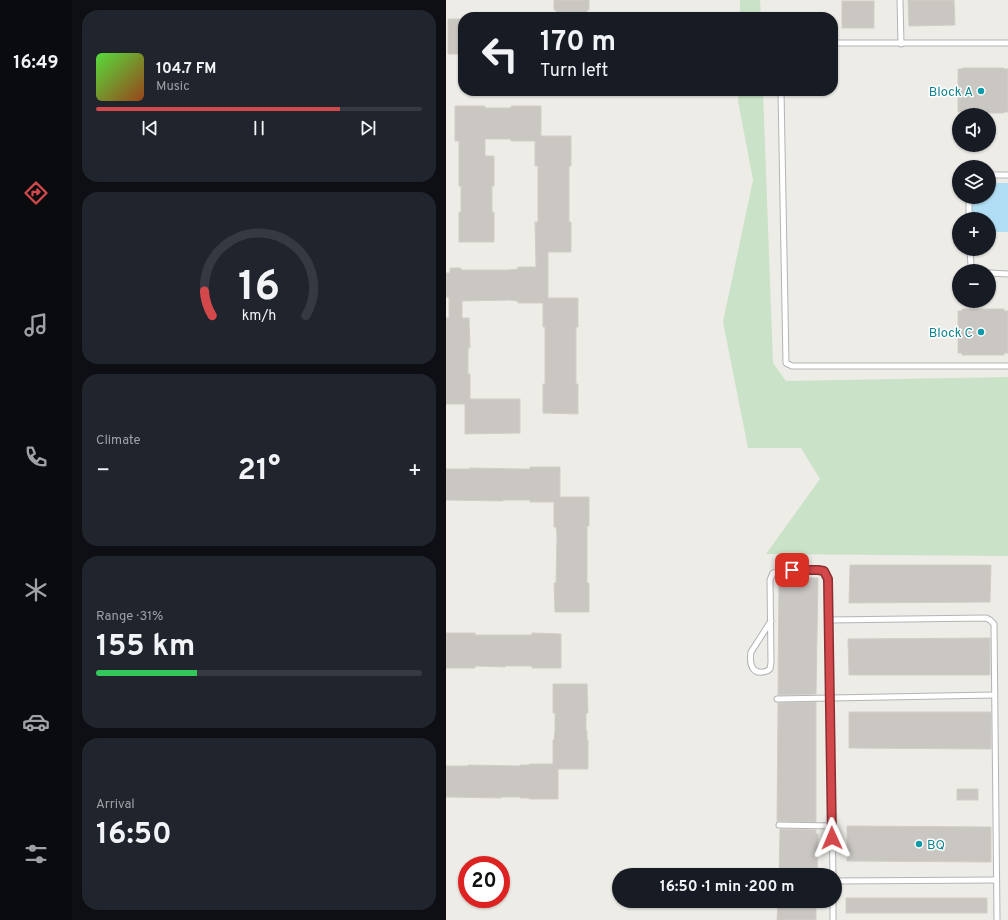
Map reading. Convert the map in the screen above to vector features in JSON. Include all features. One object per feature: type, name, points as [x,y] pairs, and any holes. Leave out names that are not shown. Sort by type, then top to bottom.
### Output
[{"type":"lane","points":[[900,0],[901,44]]},
{"type":"lane","points":[[838,43],[1008,43]]},
{"type":"lane","points":[[781,96],[786,363],[792,366],[1008,366]]},
{"type":"lane","points":[[996,175],[1008,175]]},
{"type":"lane","points":[[996,273],[1008,274]]},
{"type":"lane","points":[[771,621],[751,652],[750,657],[751,666],[753,669],[761,672],[767,672],[771,666],[771,621],[770,580],[773,573],[780,571],[818,570],[824,571],[827,574],[833,868]]},
{"type":"lane","points":[[829,620],[986,618],[994,624],[997,920]]},
{"type":"lane","points":[[777,699],[994,695]]},
{"type":"lane","points":[[779,825],[832,826]]},
{"type":"lane","points":[[842,881],[996,880]]},
{"type":"lane","points":[[833,908],[833,920]]},
{"type":"green space","points":[[740,0],[760,0],[761,12],[740,12]]},
{"type":"green space","points":[[738,96],[763,96],[773,363],[786,381],[1008,377],[1008,556],[766,554],[820,479],[801,448],[748,448],[723,322],[753,180],[738,101]]},
{"type":"water","points":[[996,183],[1008,183],[1008,232],[996,232],[996,212],[966,212],[966,204],[996,204]]},
{"type":"building","points":[[554,0],[589,0],[589,10],[587,10],[587,12],[556,12],[556,10],[554,10]]},
{"type":"building","points":[[908,0],[954,0],[955,25],[909,26]]},
{"type":"building","points":[[842,1],[874,1],[874,28],[842,28]]},
{"type":"building","points":[[448,19],[458,19],[458,54],[448,54]]},
{"type":"building","name":"Block A","points":[[958,69],[1008,69],[1008,112],[996,113],[996,108],[958,108]]},
{"type":"building","points":[[455,106],[511,108],[511,106],[541,106],[541,136],[571,136],[571,166],[569,166],[569,222],[571,222],[571,252],[548,252],[548,298],[578,298],[578,327],[576,327],[576,384],[578,384],[578,414],[543,413],[543,384],[545,384],[545,327],[543,327],[543,303],[518,303],[518,301],[509,300],[462,301],[462,318],[469,318],[470,348],[468,348],[468,374],[470,374],[470,399],[520,399],[520,433],[465,434],[465,404],[446,404],[446,318],[449,318],[449,297],[446,297],[446,273],[450,273],[450,268],[461,268],[461,270],[509,270],[518,269],[518,267],[536,267],[535,222],[538,222],[538,166],[535,166],[535,141],[485,139],[485,156],[494,156],[492,212],[494,212],[494,242],[459,242],[461,186],[459,186],[459,141],[455,141]]},
{"type":"building","name":"Block C","points":[[962,309],[1004,309],[1004,311],[1008,311],[1008,353],[1004,353],[1004,355],[962,355],[962,353],[958,353],[958,311],[962,311]]},
{"type":"building","points":[[530,467],[560,467],[560,497],[589,497],[589,526],[587,526],[587,583],[589,583],[589,612],[555,612],[554,583],[556,583],[557,535],[556,527],[554,527],[554,502],[530,502],[530,500],[446,500],[446,469],[530,469]]},
{"type":"building","points":[[850,565],[991,565],[990,602],[849,603]]},
{"type":"building","points":[[779,577],[818,578],[816,694],[778,695]]},
{"type":"building","points":[[446,633],[475,633],[475,635],[532,635],[532,633],[561,634],[561,668],[532,668],[532,666],[475,666],[475,668],[446,668]]},
{"type":"building","points":[[990,638],[990,675],[849,675],[848,639]]},
{"type":"building","points":[[553,684],[587,684],[588,713],[586,713],[586,731],[588,740],[588,769],[558,769],[558,799],[529,799],[520,797],[446,797],[446,766],[520,766],[529,764],[553,764],[555,713],[553,713]]},
{"type":"building","points":[[816,702],[816,822],[777,821],[778,703]]},
{"type":"building","points":[[849,712],[991,712],[991,749],[849,748]]},
{"type":"building","points":[[957,789],[978,789],[978,800],[957,800]]},
{"type":"building","name":"BQ","points":[[847,826],[991,827],[991,862],[847,861]]},
{"type":"building","points":[[780,829],[816,830],[816,834],[818,834],[817,868],[779,868]]},
{"type":"building","points":[[846,898],[987,898],[987,913],[846,913]]},
{"type":"building","points":[[778,908],[816,908],[816,920],[777,920]]},
{"type":"place","name":"Block A","points":[[981,91]]},
{"type":"place","name":"Block C","points":[[981,332]]},
{"type":"place","name":"BQ","points":[[919,844]]},
{"type":"route","points":[[792,570],[824,571],[827,574],[828,579],[832,838]]}]
